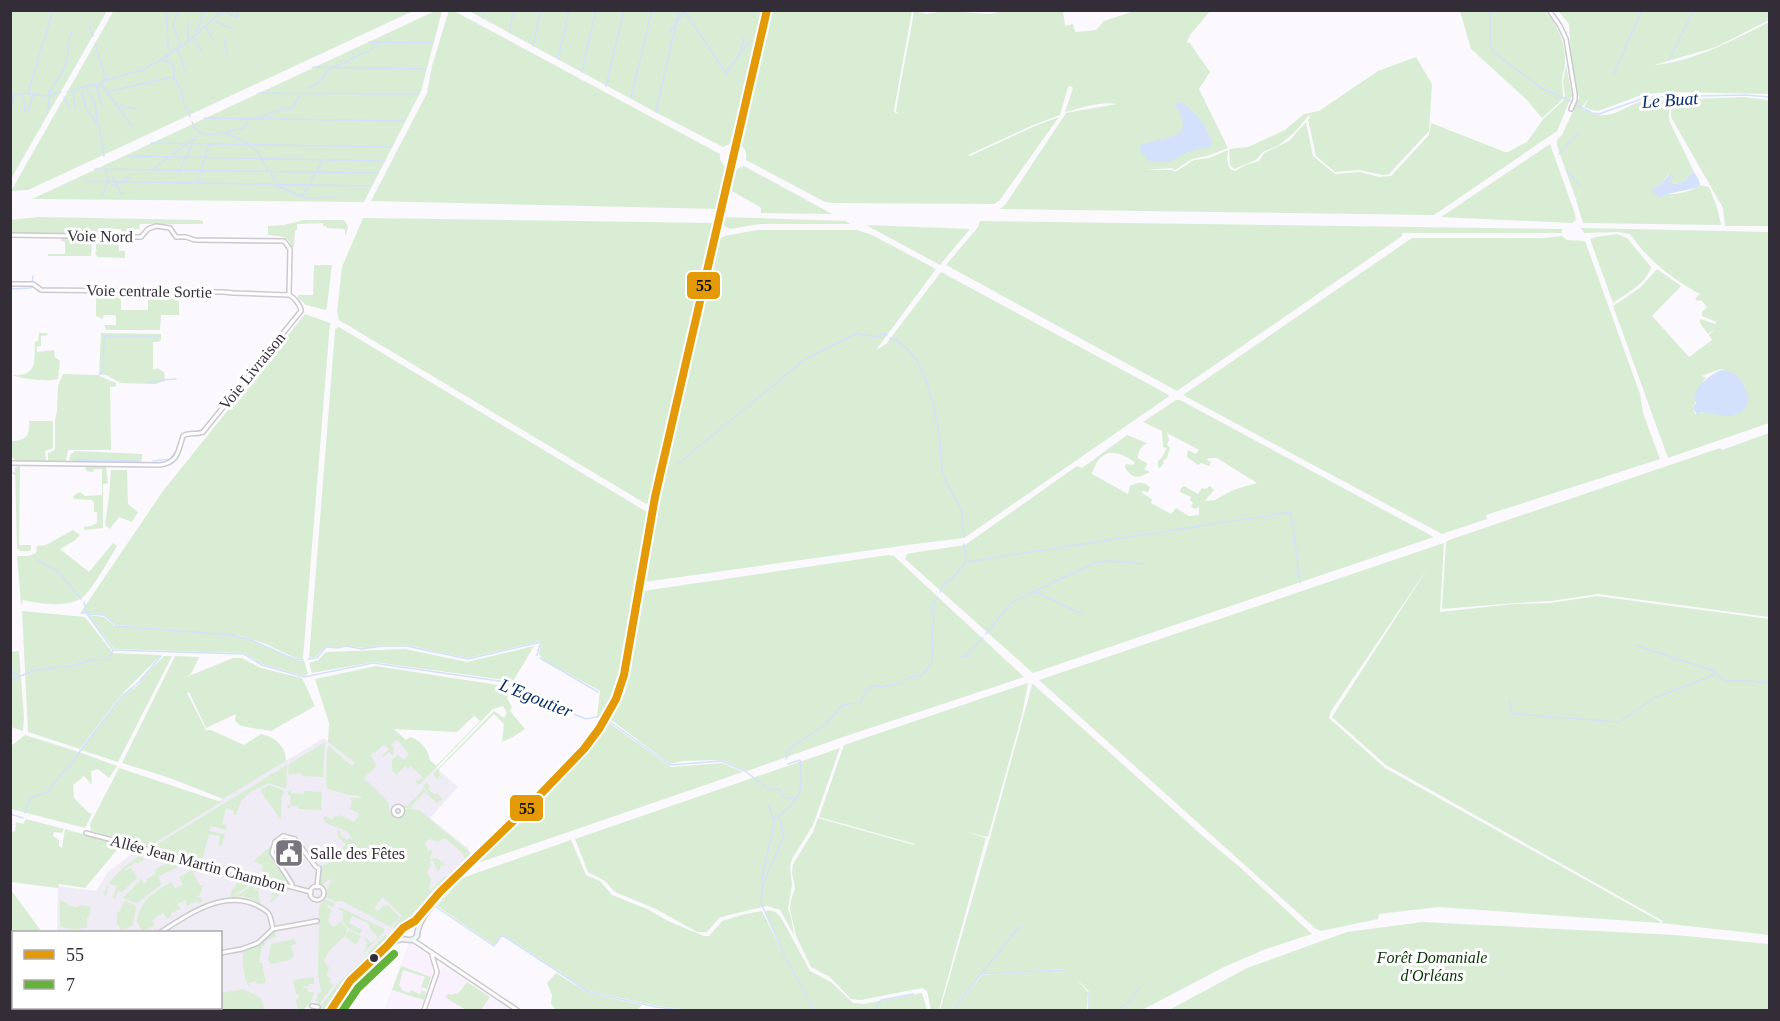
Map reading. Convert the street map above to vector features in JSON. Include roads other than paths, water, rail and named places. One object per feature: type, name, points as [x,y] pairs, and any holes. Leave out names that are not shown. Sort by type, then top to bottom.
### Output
[{"type":"main road","points":[[332,1009],[350,981],[405,926],[410,925],[440,892],[584,749],[603,723],[622,685],[655,497],[767,10]]},
{"type":"main road","points":[[387,946],[399,939],[413,940],[421,920],[451,883]]},
{"type":"main road","points":[[410,925],[417,932]]},
{"type":"main road","points":[[402,930],[405,940]]},
{"type":"street","points":[[1549,10],[1566,39],[1575,94],[1571,109]]},
{"type":"street","name":"Voie Nord","points":[[10,235],[141,237],[148,229],[164,226],[170,228],[176,237],[195,240],[286,242],[290,249],[289,295]]},
{"type":"street","name":"Voie centrale Sortie","points":[[10,284],[33,284],[41,290],[206,291],[289,295]]},
{"type":"street","name":"Voie Livraison","points":[[10,463],[170,463],[177,456],[183,436],[203,432],[301,311],[289,295]]},
{"type":"street","name":"Allée Jean Martin Chambon","points":[[86,833],[311,892]]},
{"type":"street","points":[[291,887],[292,884],[272,853],[274,842],[283,836],[295,839],[315,867],[319,868],[317,887]]},
{"type":"street","points":[[317,887],[324,892],[321,899],[313,899],[311,892],[317,887]]},
{"type":"street","points":[[164,931],[174,923],[203,908],[225,900],[244,900],[266,909],[273,929]]},
{"type":"street","points":[[222,953],[258,943],[273,929],[317,921]]},
{"type":"street","points":[[417,932],[418,939],[430,952],[437,972],[424,1011]]},
{"type":"street","points":[[413,940],[517,1011]]},
{"type":"street","points":[[312,1006],[318,1007]]},
{"type":"water","points":[[1181,102],[1201,120],[1212,144],[1209,147],[1187,152],[1170,162],[1149,161],[1141,152],[1140,145],[1174,136],[1182,131],[1182,117],[1175,105]]},
{"type":"water","points":[[1694,172],[1700,185],[1696,188],[1667,194],[1660,198],[1653,192],[1652,189],[1670,174],[1674,177],[1669,179],[1669,182],[1677,184]]},
{"type":"water","points":[[1721,370],[1733,373],[1741,381],[1748,404],[1734,415],[1725,416],[1701,412],[1697,415],[1693,408],[1698,389],[1708,378]]},
{"type":"waterway","points":[[28,93],[53,10]]},
{"type":"waterway","points":[[166,10],[170,51]]},
{"type":"waterway","points":[[178,10],[173,25],[181,46]]},
{"type":"waterway","points":[[196,32],[202,19],[202,10]]},
{"type":"waterway","points":[[67,92],[93,84],[100,85],[104,80],[143,71],[187,43],[218,14],[228,10]]},
{"type":"waterway","points":[[483,18],[485,10]]},
{"type":"waterway","points":[[509,32],[514,10]]},
{"type":"waterway","points":[[533,46],[541,10]]},
{"type":"waterway","points":[[558,59],[569,10]]},
{"type":"waterway","points":[[582,72],[596,10]]},
{"type":"waterway","points":[[606,86],[624,10]]},
{"type":"waterway","points":[[631,98],[652,10]]},
{"type":"waterway","points":[[656,112],[679,10]]},
{"type":"waterway","points":[[669,33],[686,10]]},
{"type":"waterway","name":"Le Buat","points":[[1490,10],[1492,51],[1541,88],[1573,102]]},
{"type":"waterway","points":[[1614,74],[1642,10]]},
{"type":"waterway","points":[[1669,60],[1693,11]]},
{"type":"waterway","points":[[226,12],[236,17]]},
{"type":"waterway","points":[[237,17],[238,13]]},
{"type":"waterway","points":[[686,14],[726,73],[742,51],[752,41],[755,42]]},
{"type":"waterway","points":[[215,21],[233,29]]},
{"type":"waterway","points":[[188,22],[188,42]]},
{"type":"waterway","points":[[88,23],[93,36]]},
{"type":"waterway","points":[[206,27],[214,42]]},
{"type":"waterway","points":[[48,94],[66,65],[70,36],[73,31]]},
{"type":"waterway","points":[[194,37],[202,52]]},
{"type":"waterway","points":[[741,51],[744,37]]},
{"type":"waterway","points":[[224,38],[227,54]]},
{"type":"waterway","points":[[369,42],[433,43]]},
{"type":"waterway","points":[[334,67],[368,52],[380,42]]},
{"type":"waterway","points":[[95,43],[106,80]]},
{"type":"waterway","points":[[178,48],[185,72]]},
{"type":"waterway","points":[[163,60],[174,67],[174,78],[182,91],[184,106],[188,109],[190,117]]},
{"type":"waterway","points":[[313,67],[426,69]]},
{"type":"waterway","points":[[307,88],[318,83],[330,68]]},
{"type":"waterway","points":[[106,92],[172,77]]},
{"type":"waterway","points":[[101,84],[132,126]]},
{"type":"waterway","points":[[96,85],[102,105]]},
{"type":"waterway","points":[[86,87],[95,104],[98,125]]},
{"type":"waterway","points":[[73,90],[75,107]]},
{"type":"waterway","points":[[10,95],[23,93],[45,96],[61,92]]},
{"type":"waterway","points":[[82,92],[86,109],[99,126],[104,156]]},
{"type":"waterway","points":[[259,93],[419,94]]},
{"type":"waterway","points":[[10,109],[14,95]]},
{"type":"waterway","points":[[23,95],[25,112]]},
{"type":"waterway","points":[[28,111],[33,95]]},
{"type":"waterway","points":[[47,112],[50,95]]},
{"type":"waterway","name":"Le Buat","points":[[1575,104],[1599,114],[1647,97],[1745,95],[1770,97]]},
{"type":"waterway","points":[[259,117],[285,108],[292,108],[300,96]]},
{"type":"waterway","points":[[64,97],[70,108]]},
{"type":"waterway","points":[[119,106],[136,109]]},
{"type":"waterway","points":[[204,118],[405,121]]},
{"type":"waterway","points":[[192,122],[196,129],[208,135],[243,129],[248,121]]},
{"type":"waterway","points":[[1559,154],[1579,132]]},
{"type":"waterway","points":[[226,133],[247,143]]},
{"type":"waterway","points":[[173,154],[197,137]]},
{"type":"waterway","points":[[151,143],[392,147]]},
{"type":"waterway","points":[[198,182],[209,144]]},
{"type":"waterway","points":[[178,174],[192,145]]},
{"type":"waterway","points":[[251,147],[258,152],[268,170]]},
{"type":"waterway","points":[[127,156],[385,161]]},
{"type":"waterway","points":[[153,169],[169,157]]},
{"type":"waterway","points":[[311,181],[323,160]]},
{"type":"waterway","points":[[95,169],[378,173]]},
{"type":"waterway","points":[[101,197],[108,182],[107,170]]},
{"type":"waterway","points":[[1566,170],[1579,185]]},
{"type":"waterway","points":[[271,173],[276,183]]},
{"type":"waterway","points":[[113,177],[122,196]]},
{"type":"waterway","points":[[112,186],[130,177]]},
{"type":"waterway","points":[[88,181],[371,186]]},
{"type":"waterway","points":[[278,186],[305,198],[336,197]]},
{"type":"waterway","points":[[302,196],[308,187]]},
{"type":"waterway","points":[[10,289],[32,287],[33,276]]},
{"type":"waterway","points":[[678,464],[805,359],[857,333],[876,337],[887,335]]},
{"type":"waterway","points":[[98,376],[103,372],[104,336],[159,336]]},
{"type":"waterway","points":[[890,338],[902,344],[912,354],[926,381],[938,427],[943,473],[961,510],[964,537]]},
{"type":"waterway","points":[[147,382],[176,379]]},
{"type":"waterway","points":[[153,461],[170,459],[178,444]]},
{"type":"waterway","points":[[74,460],[141,461]]},
{"type":"waterway","name":"L'Egoutier","points":[[10,471],[15,474]]},
{"type":"waterway","points":[[966,562],[1291,512],[1300,583]]},
{"type":"waterway","points":[[940,592],[946,581],[951,580],[966,562],[964,544]]},
{"type":"waterway","name":"L'Egoutier","points":[[38,560],[58,571],[81,599]]},
{"type":"waterway","points":[[986,634],[1012,602],[1094,563],[1111,561],[1145,564]]},
{"type":"waterway","points":[[1034,591],[1082,614]]},
{"type":"waterway","points":[[860,704],[865,692],[873,686],[901,683],[910,677],[921,676],[931,664],[934,618],[932,607],[938,597]]},
{"type":"waterway","name":"L'Egoutier","points":[[84,602],[87,614],[113,650],[244,654],[262,665],[304,677],[373,663],[506,682],[517,691],[586,719],[602,716],[670,765],[721,761],[745,771],[768,789],[781,791],[783,797],[796,799]]},
{"type":"waterway","points":[[88,614],[104,615],[117,626],[232,635],[249,639],[296,660],[303,659]]},
{"type":"waterway","points":[[961,657],[966,656],[983,638]]},
{"type":"waterway","points":[[308,659],[317,658],[326,647],[346,646],[362,649],[406,646],[468,659],[541,642]]},
{"type":"waterway","points":[[537,655],[540,644]]},
{"type":"waterway","points":[[1635,645],[1714,671]]},
{"type":"waterway","points":[[10,682],[36,670],[109,659],[113,650]]},
{"type":"waterway","points":[[25,813],[30,798],[49,792],[123,695],[138,683],[161,656]]},
{"type":"waterway","points":[[540,658],[598,692]]},
{"type":"waterway","points":[[10,669],[19,676]]},
{"type":"waterway","points":[[1509,701],[1513,714],[1619,722],[1654,698],[1715,673],[1725,681],[1770,684]]},
{"type":"waterway","points":[[786,759],[789,749],[827,723],[842,705],[855,703]]},
{"type":"waterway","name":"L'Egoutier","points":[[788,764],[800,760],[800,792],[793,803],[779,816],[784,836],[763,884],[761,903],[786,959],[815,1010]]},
{"type":"waterway","points":[[768,804],[774,820]]},
{"type":"waterway","points":[[10,814],[23,818]]},
{"type":"waterway","points":[[762,879],[776,814]]},
{"type":"waterway","points":[[436,907],[494,946],[502,935],[589,992],[656,1007],[681,1010]]},
{"type":"waterway","points":[[981,974],[1019,927],[1023,927]]},
{"type":"waterway","points":[[953,1010],[981,974],[1065,970]]},
{"type":"waterway","points":[[1118,1010],[1132,999],[1140,986]]},
{"type":"waterway","points":[[1089,992],[1089,1010]]},
{"type":"waterway","points":[[875,1010],[881,1000],[913,994]]},
{"type":"place","name":"Salle des Fêtes","points":[[289,853]]},
{"type":"park label","name":"Forêt Domaniale d'Orléans","points":[[1432,966]]}]
